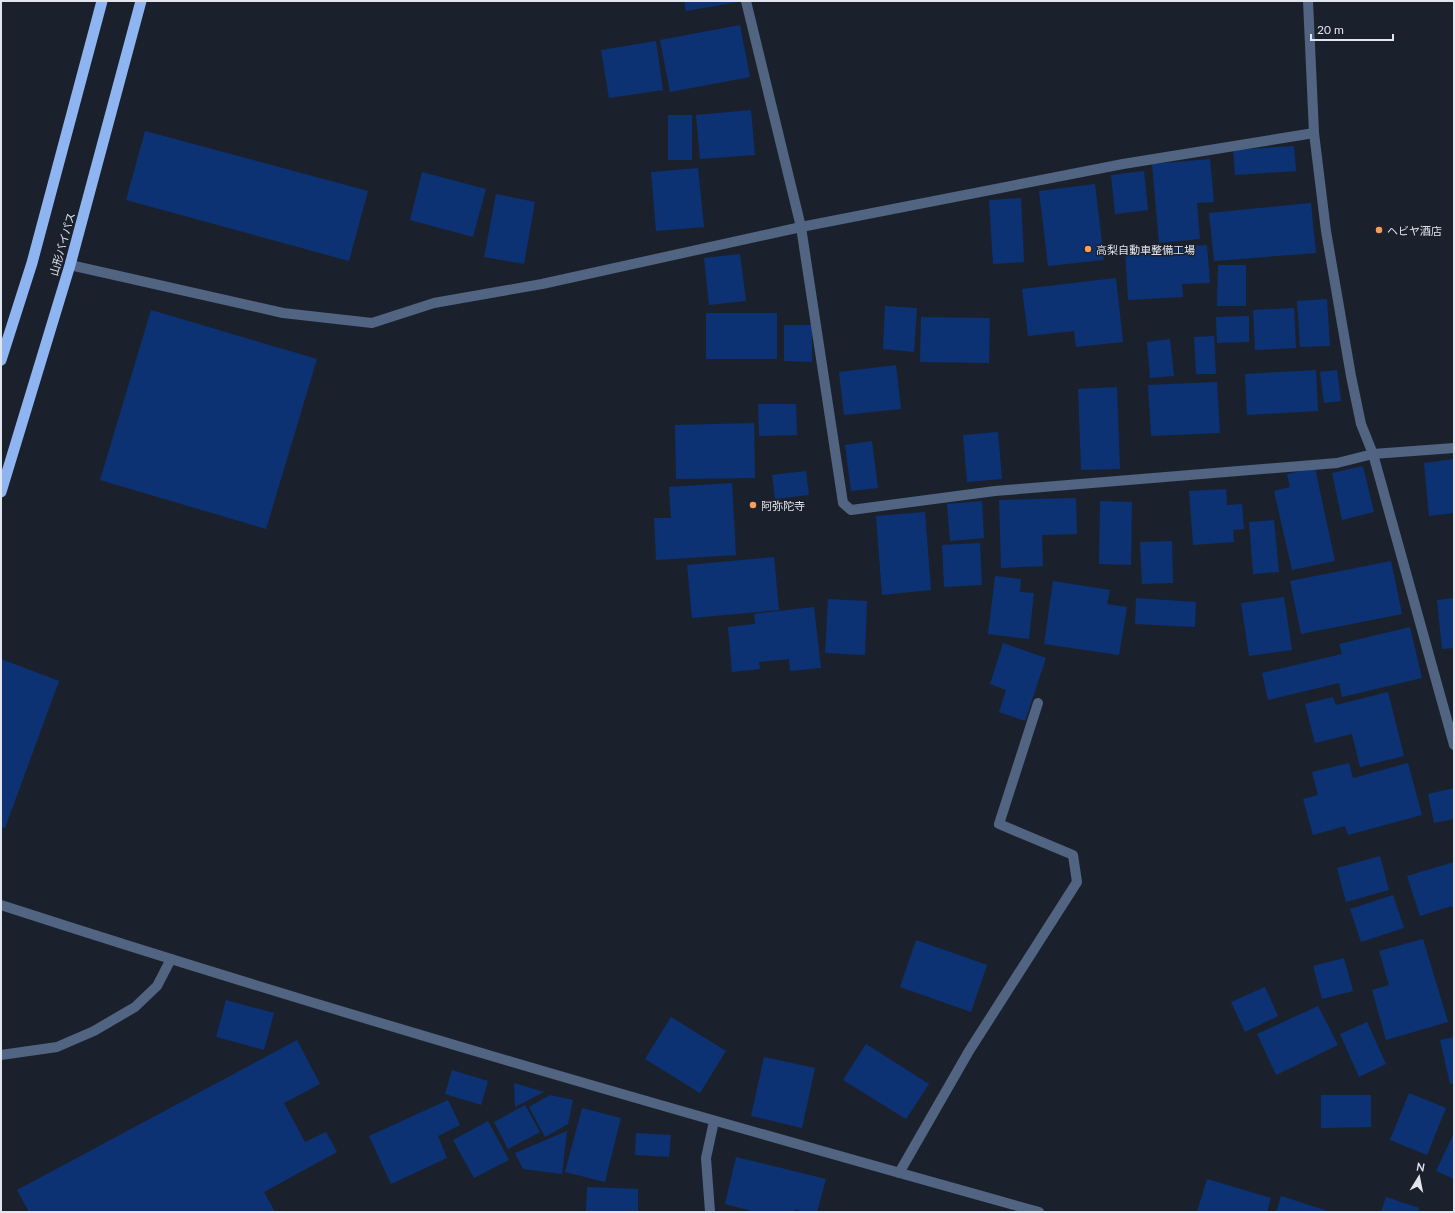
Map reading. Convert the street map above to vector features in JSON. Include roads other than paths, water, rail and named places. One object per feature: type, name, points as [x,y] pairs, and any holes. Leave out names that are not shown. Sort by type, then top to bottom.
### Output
[{"type":"highway","points":[[1,360],[32,263],[102,1]]},
{"type":"highway","name":"山形バイパス","points":[[1,492],[70,265],[141,1]]},
{"type":"street","points":[[746,1],[802,227],[843,503],[851,510],[995,491],[1337,462],[1372,454],[1454,448]]},
{"type":"street","points":[[1308,1],[1314,133],[1326,231],[1351,376],[1361,424],[1372,454],[1454,745]]},
{"type":"street","points":[[70,265],[283,313],[372,323],[434,303],[542,284],[802,227],[1123,164],[1314,133]]},
{"type":"street","points":[[899,1173],[968,1051],[1077,882],[1073,855],[999,824],[1038,703]]},
{"type":"street","points":[[1,905],[171,959],[714,1121],[1039,1212]]},
{"type":"street","points":[[1,1056],[57,1047],[94,1031],[135,1007],[157,986],[171,959]]},
{"type":"street","points":[[710,1212],[706,1158],[714,1121]]},
{"type":"place","name":"ヘビヤ酒店","points":[[1379,230]]},
{"type":"place","name":"高梨自動車整備工場","points":[[1088,249]]},
{"type":"place","name":"阿弥陀寺","points":[[753,505]]}]
